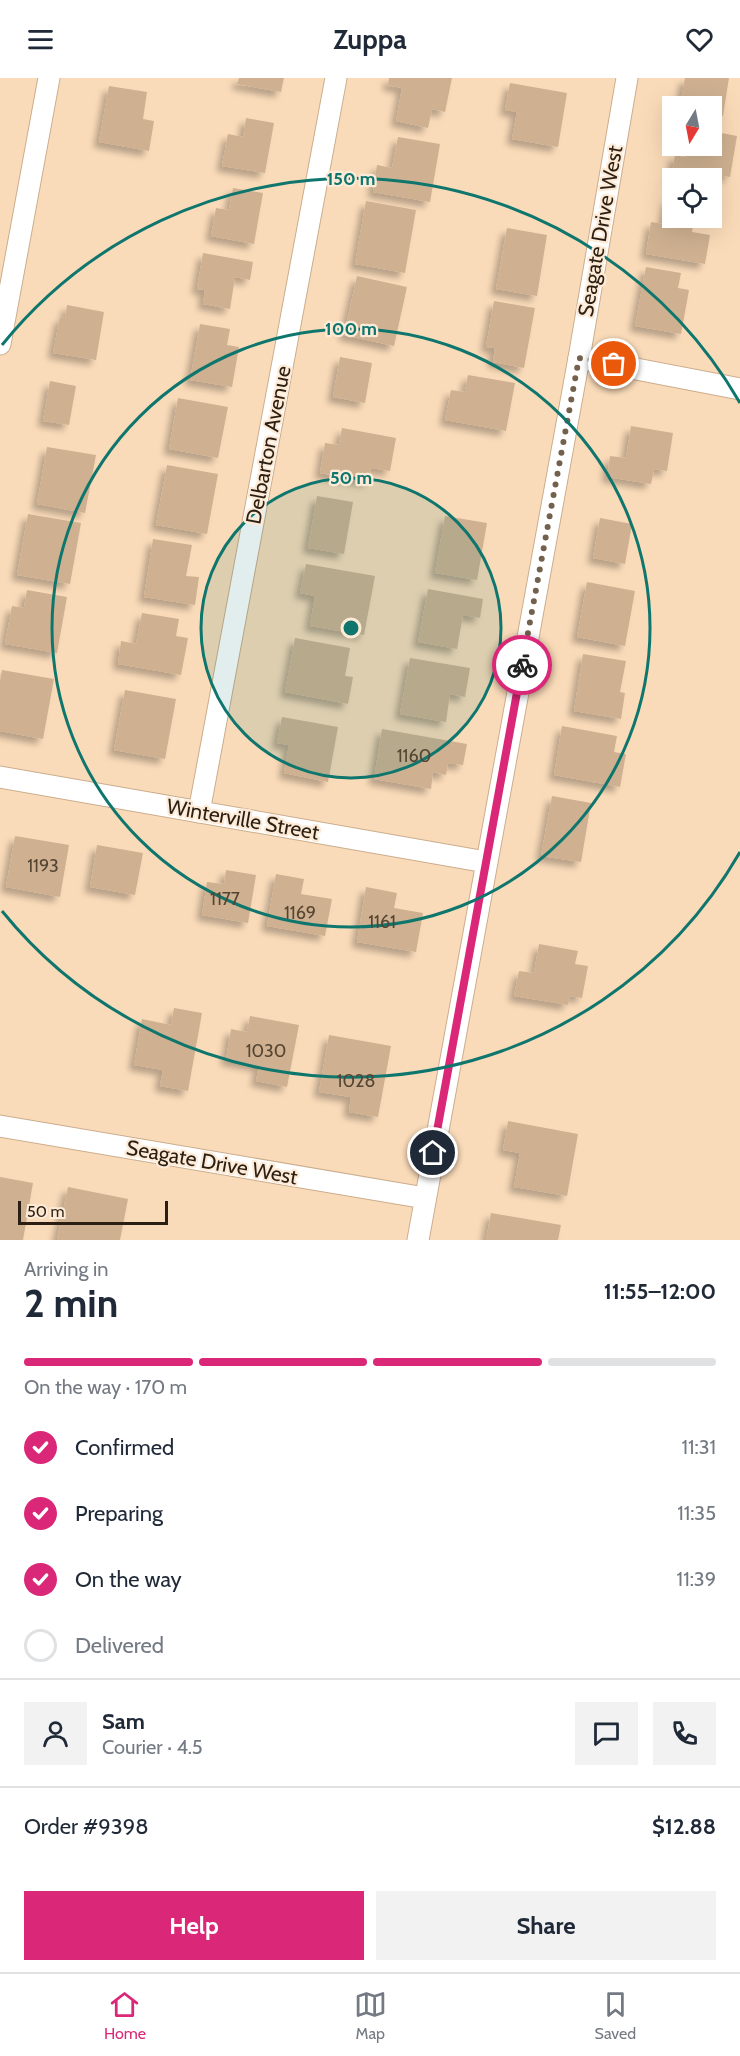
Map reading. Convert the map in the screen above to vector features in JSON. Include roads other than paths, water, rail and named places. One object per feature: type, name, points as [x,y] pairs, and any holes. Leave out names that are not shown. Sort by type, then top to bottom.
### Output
[{"type":"street","points":[[0,344],[8,259],[49,78]]},
{"type":"street","name":"Delbarton Avenue","points":[[199,812],[336,78]]},
{"type":"street","name":"Seagate Drive West","points":[[418,1240],[579,358],[627,78]]},
{"type":"street","points":[[579,358],[740,388]]},
{"type":"street","name":"Winterville Street","points":[[0,777],[486,862]]},
{"type":"street","name":"Seagate Drive West","points":[[0,1125],[425,1198]]}]
